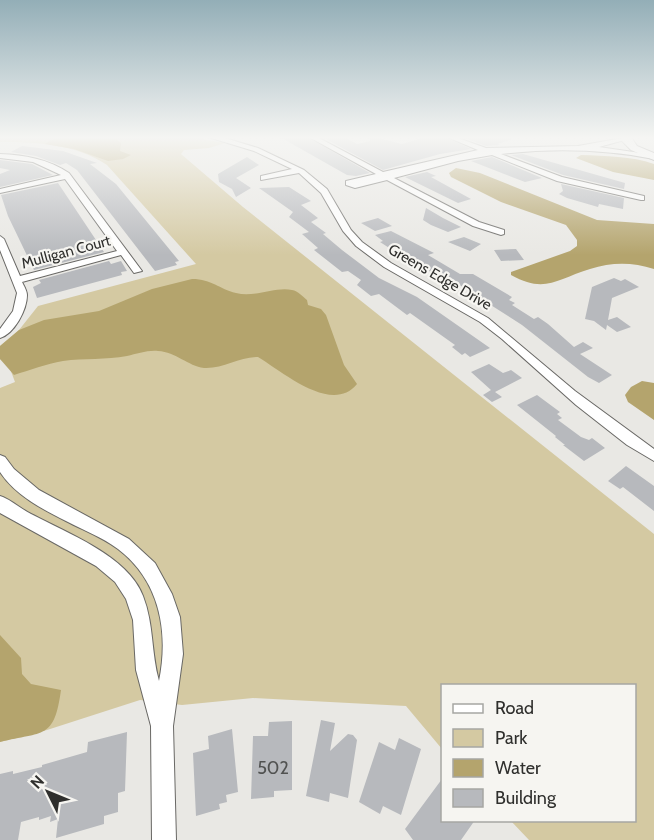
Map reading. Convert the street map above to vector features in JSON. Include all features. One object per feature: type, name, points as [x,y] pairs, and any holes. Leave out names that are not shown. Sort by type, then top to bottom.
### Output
[{"type":"street","points":[[0,191],[66,176]]},
{"type":"street","points":[[67,176],[137,272]]},
{"type":"street","points":[[264,178],[271,176]]},
{"type":"street","name":"Greens Edge Drive","points":[[305,176],[322,189],[342,225],[359,244],[398,270],[453,300],[504,334],[570,394],[654,456]]},
{"type":"street","points":[[386,176],[476,224],[501,232]]},
{"type":"street","points":[[553,176],[641,198]]},
{"type":"street","points":[[0,239],[22,293],[21,303],[14,320],[0,335]]},
{"type":"street","name":"Mulligan Court","points":[[17,280],[123,252]]},
{"type":"street","points":[[0,461],[5,470],[33,495],[127,544],[149,567],[163,592],[171,617],[173,654],[162,725],[164,840]]},
{"type":"street","points":[[0,502],[6,508],[102,561],[121,576],[134,595],[142,620],[146,669],[162,725]]},
{"type":"green space","points":[[117,176],[207,176],[654,534],[654,840],[529,840],[512,822],[636,822],[636,684],[441,684],[441,748],[406,706],[253,698],[182,705],[140,700],[47,730],[0,742],[0,388],[15,382],[9,366],[0,359],[0,346],[19,330],[38,306],[196,264]]},
{"type":"water","points":[[488,176],[597,220],[654,224],[654,269],[630,264],[606,265],[551,283],[523,281],[511,275],[511,272],[570,251],[577,246],[577,240],[566,225],[501,202],[451,177]]},
{"type":"water","points":[[635,176],[654,176],[654,180]]},
{"type":"water","points":[[192,279],[210,282],[243,294],[279,289],[298,293],[307,300],[308,305],[321,309],[326,315],[344,365],[357,384],[347,392],[334,395],[321,393],[294,380],[258,357],[218,367],[204,368],[171,354],[150,351],[119,357],[63,361],[14,375],[0,359],[0,346],[19,330],[44,320],[99,311],[152,289]]},
{"type":"water","points":[[642,381],[654,383],[654,420],[628,402],[625,395],[631,387]]},
{"type":"water","points":[[0,635],[21,658],[22,674],[31,684],[61,690],[55,718],[50,726],[37,734],[0,742]]},
{"type":"building","points":[[0,176],[48,176],[0,187]]},
{"type":"building","points":[[82,176],[106,176],[116,184],[179,261],[175,262],[177,265],[155,271]]},
{"type":"building","points":[[218,176],[239,176],[236,178],[251,188],[236,197],[232,189],[219,182]]},
{"type":"building","points":[[435,176],[431,177],[471,199],[458,203],[405,177]]},
{"type":"building","points":[[510,176],[542,178],[525,182]]},
{"type":"building","points":[[568,176],[601,176],[625,183],[624,189]]},
{"type":"building","points":[[58,183],[104,252],[34,270],[8,216],[1,195]]},
{"type":"building","points":[[561,184],[624,198],[623,209],[599,204],[598,207],[567,198],[559,194],[563,191]]},
{"type":"building","points":[[289,187],[311,201],[301,205],[318,218],[311,222],[326,233],[323,234],[342,250],[379,278],[417,297],[490,348],[470,357],[465,353],[462,355],[452,347],[455,345],[410,313],[407,315],[379,294],[371,296],[357,285],[361,280],[348,271],[342,272],[314,250],[318,248],[302,234],[309,232],[289,217],[293,212],[259,188]]},
{"type":"building","points":[[426,208],[461,227],[448,232],[431,225],[423,220]]},
{"type":"building","points":[[378,218],[392,226],[375,231],[361,223]]},
{"type":"building","points":[[391,231],[434,253],[428,255],[460,274],[473,274],[512,297],[509,300],[515,303],[512,305],[534,319],[538,317],[574,347],[583,342],[593,348],[580,354],[612,375],[599,383],[588,377],[522,325],[442,274],[438,276],[408,260],[380,242],[383,241],[375,235]]},
{"type":"building","points":[[464,237],[481,244],[470,251],[448,242]]},
{"type":"building","points":[[516,249],[524,260],[501,261],[494,250]]},
{"type":"building","points":[[109,261],[111,264],[121,261],[127,271],[121,272],[122,275],[37,298],[33,287],[41,283],[39,280]]},
{"type":"building","points":[[614,278],[621,281],[625,279],[639,287],[612,298],[608,320],[617,317],[631,327],[617,332],[607,325],[606,330],[594,321],[585,319],[592,287]]},
{"type":"building","points":[[489,364],[503,373],[511,370],[522,378],[495,392],[502,397],[492,402],[483,395],[491,390],[471,372]]},
{"type":"building","points":[[537,395],[560,412],[557,414],[562,418],[558,420],[581,437],[589,440],[592,438],[605,448],[584,461],[563,445],[565,445],[556,436],[517,405]]},
{"type":"building","points":[[626,466],[654,486],[654,511],[623,487],[620,489],[608,481]]},
{"type":"building","points":[[321,720],[335,723],[330,751],[348,734],[353,735],[357,740],[348,798],[330,793],[329,802],[306,796]]},
{"type":"building","points":[[292,721],[292,790],[274,791],[274,797],[251,799],[253,736],[268,736],[269,722]]},
{"type":"building","points":[[232,729],[238,792],[226,795],[227,802],[219,804],[220,809],[196,816],[193,753],[209,749],[208,736]]},
{"type":"building","points":[[127,732],[125,791],[118,793],[118,812],[104,816],[104,824],[56,838],[58,819],[50,822],[51,816],[39,820],[39,817],[21,822],[18,840],[0,840],[0,774],[13,771],[13,774],[42,767],[42,765],[87,752],[88,742]]},
{"type":"building","points":[[399,738],[421,749],[401,815],[383,806],[380,814],[359,802],[379,742],[395,750]]},
{"type":"building","points":[[441,780],[441,822],[474,822],[461,840],[413,840],[405,829]]}]
